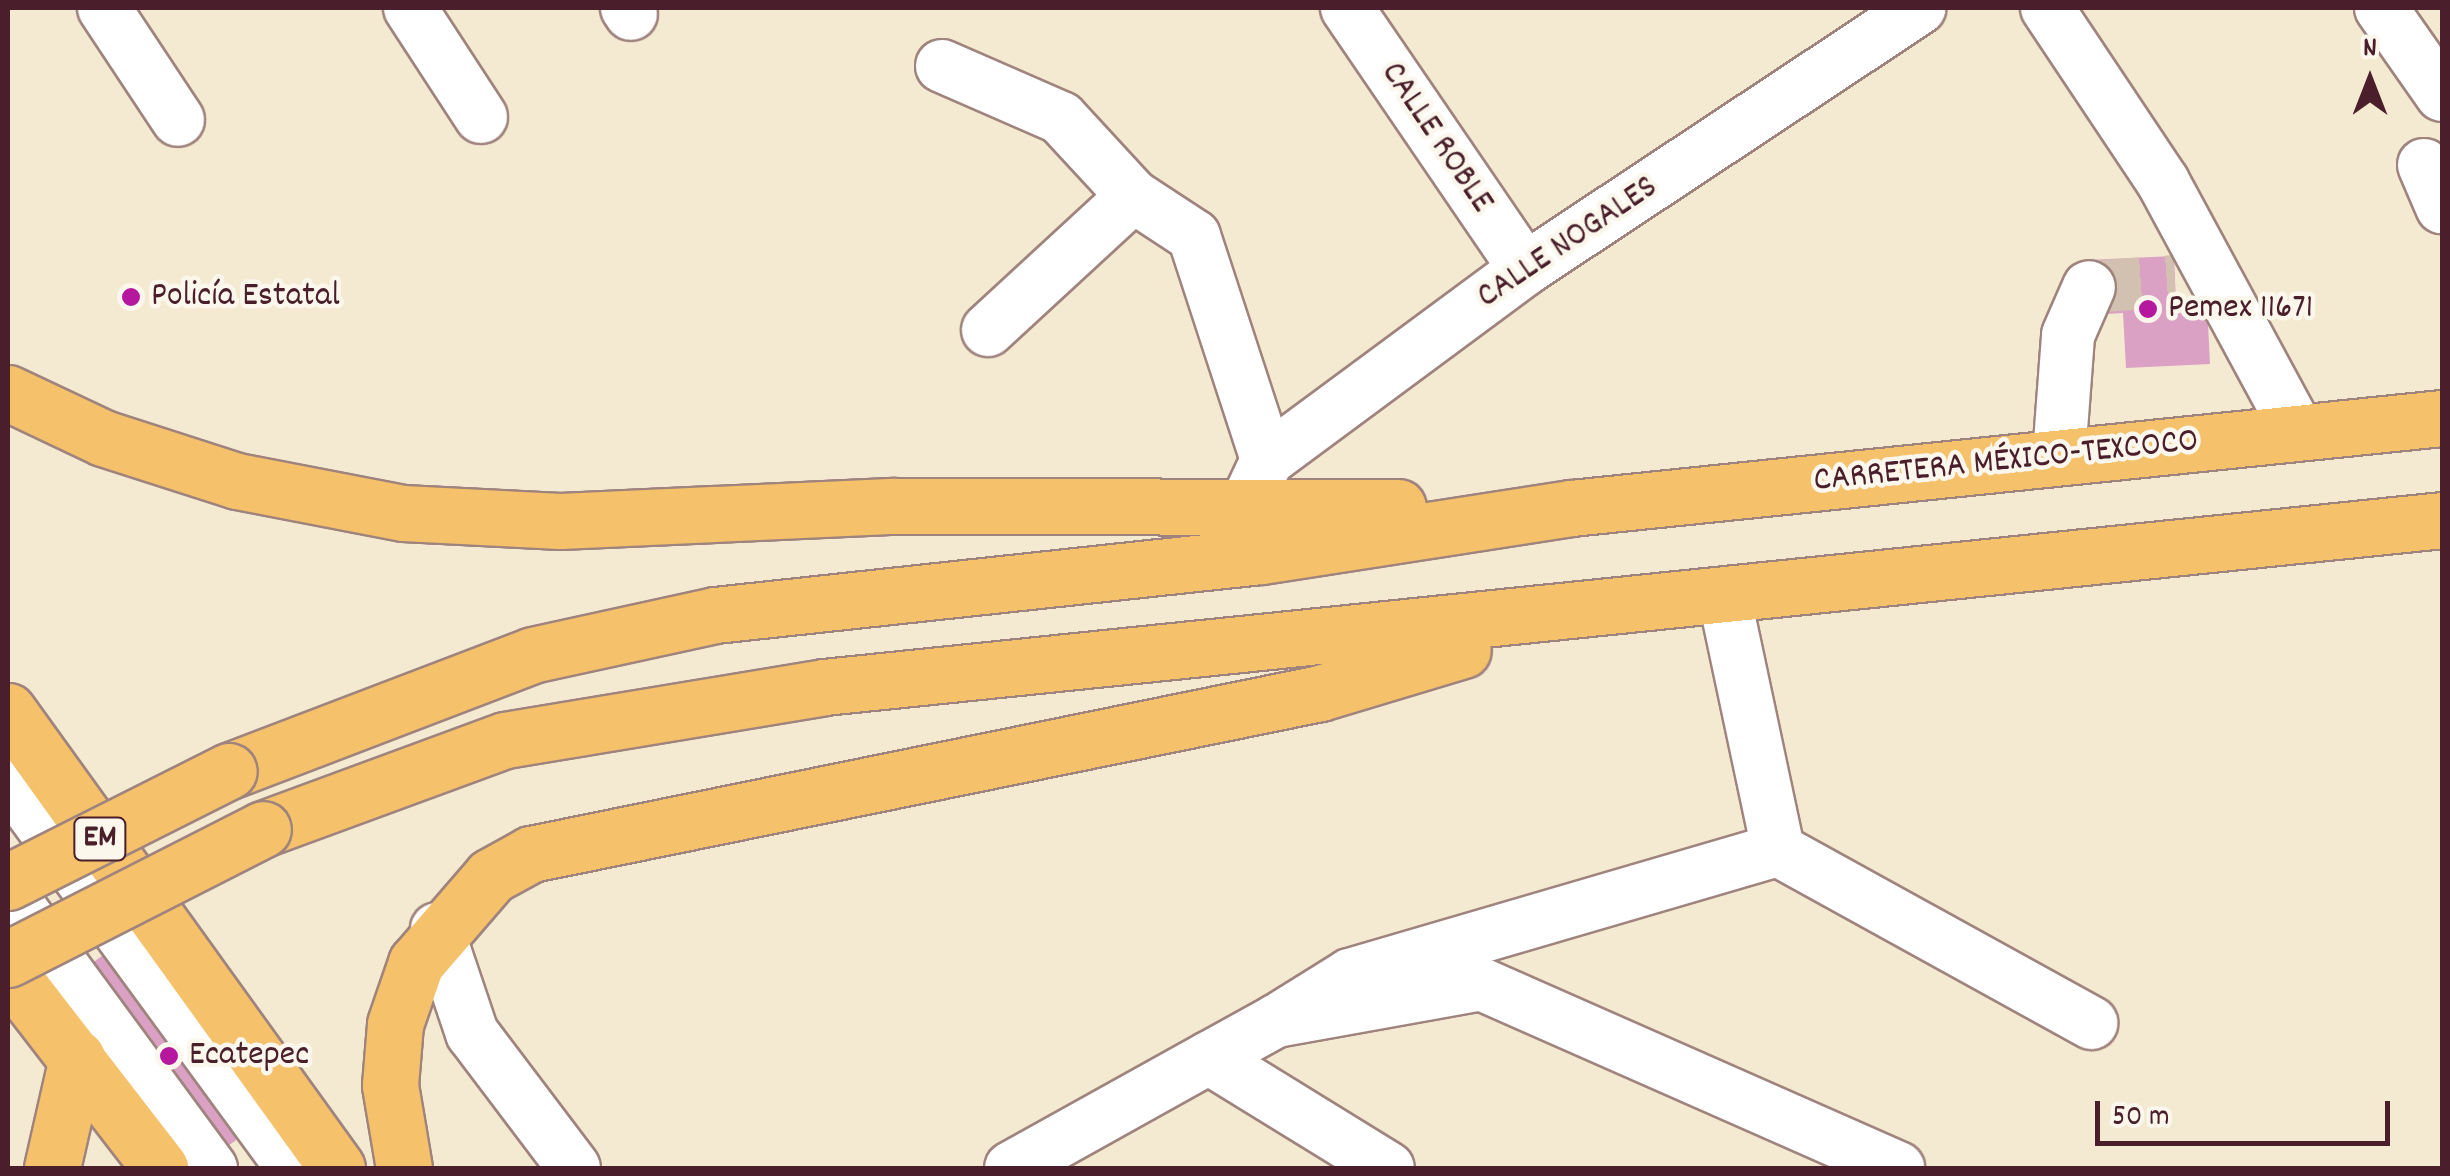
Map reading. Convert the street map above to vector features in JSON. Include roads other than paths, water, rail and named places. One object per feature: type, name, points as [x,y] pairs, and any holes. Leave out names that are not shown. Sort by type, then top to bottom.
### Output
[{"type":"main road","points":[[8,393],[103,438],[237,481],[403,513],[560,520],[895,506],[1256,484],[1570,508]]},
{"type":"main road","name":"CARRETERA MÉXICO-TEXCOCO","points":[[1570,508],[2442,418]]},
{"type":"main road","points":[[8,882],[229,771],[532,655],[715,615],[1261,556],[1570,508]]},
{"type":"main road","points":[[8,959],[263,829],[505,740],[806,690],[2442,520]]},
{"type":"main road","points":[[404,1168],[390,1085],[395,1024],[437,929],[492,876],[572,838],[1320,693],[1605,608]]},
{"type":"main road","name":"EM","points":[[8,711],[338,1168]]},
{"type":"main road","points":[[8,971],[160,1168]]},
{"type":"main road","points":[[52,1168],[78,1058]]},
{"type":"street","points":[[104,8],[178,120]]},
{"type":"street","points":[[410,8],[481,117]]},
{"type":"street","name":"CALLE ROBLE","points":[[1347,8],[1525,270]]},
{"type":"street","name":"CALLE NOGALES","points":[[1256,484],[1525,270],[1919,8]]},
{"type":"street","points":[[2048,8],[2163,182],[2279,434]]},
{"type":"street","points":[[2381,8],[2442,94]]},
{"type":"street","points":[[942,66],[1061,118],[1133,196],[1194,236],[1256,484]]},
{"type":"street","points":[[988,330],[1133,196]]},
{"type":"street","points":[[2175,280],[2204,287],[2219,304],[2279,434]]},
{"type":"street","points":[[2059,456],[2068,336],[2089,287]]},
{"type":"street","points":[[1724,595],[1778,850]]},
{"type":"street","points":[[8,779],[293,1168]]},
{"type":"street","points":[[1010,1168],[1276,1021],[1350,975],[1778,850],[2090,1023]]},
{"type":"street","points":[[8,892],[210,1168]]},
{"type":"street","points":[[437,929],[472,1034],[574,1168]]},
{"type":"street","points":[[1276,1021],[1481,984],[1898,1168]]},
{"type":"street","points":[[1208,1058],[1388,1168]]},
{"type":"tunnel","points":[[2089,287],[2175,281]]},
{"type":"place","name":"Policía Estatal","points":[[131,297]]},
{"type":"place","name":"Pemex 11671","points":[[2148,309]]},
{"type":"place","name":"Ecatepec","points":[[169,1056]]}]
